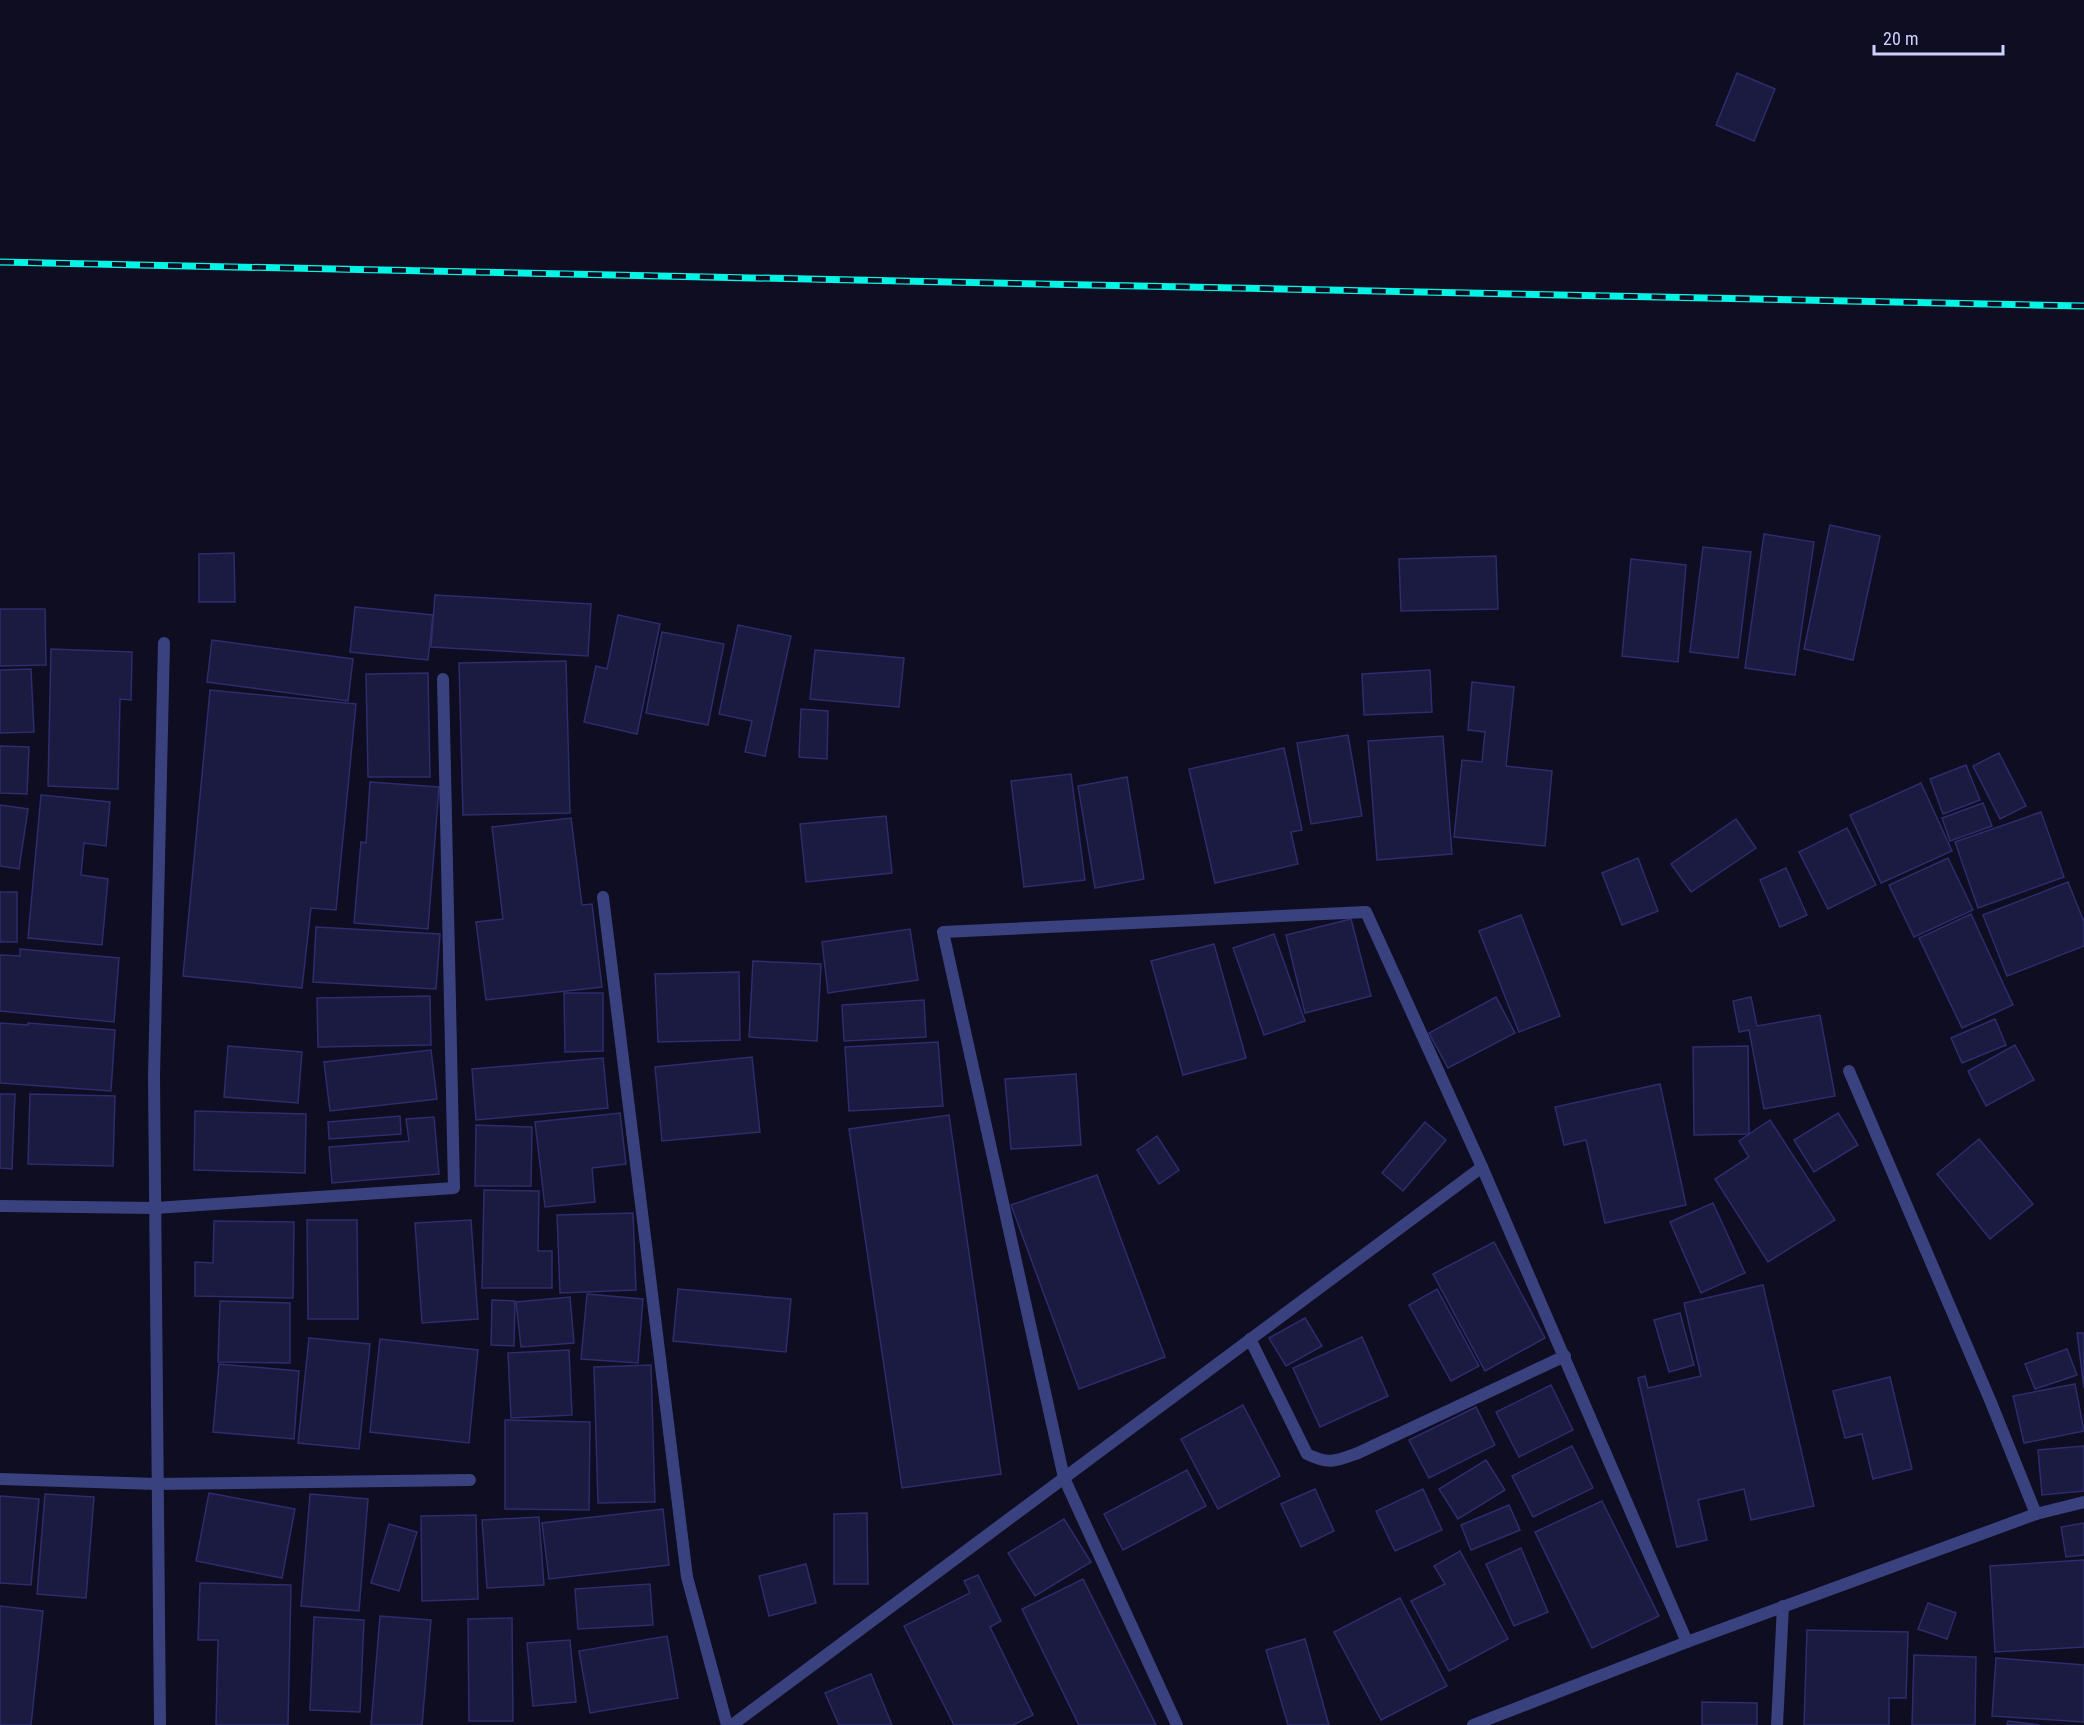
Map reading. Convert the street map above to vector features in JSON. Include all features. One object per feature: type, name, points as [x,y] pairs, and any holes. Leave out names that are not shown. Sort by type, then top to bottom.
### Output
[{"type":"street","points":[[160,1725],[154,1077],[164,643]]},
{"type":"street","points":[[0,1206],[155,1208],[454,1188],[443,679]]},
{"type":"street","points":[[603,897],[687,1577],[727,1725]]},
{"type":"street","points":[[1177,1725],[1064,1478],[943,932],[1366,912],[1482,1167],[1688,1642]]},
{"type":"street","points":[[1849,1071],[1990,1400],[2036,1514]]},
{"type":"street","points":[[732,1725],[1482,1167]]},
{"type":"street","points":[[1250,1340],[1307,1454],[1322,1462],[1338,1461],[1358,1453],[1565,1356]]},
{"type":"street","points":[[0,1479],[157,1484],[470,1480]]},
{"type":"street","points":[[1473,1725],[1783,1606],[2036,1514],[2084,1502]]},
{"type":"street","points":[[1777,1725],[1783,1606]]},
{"type":"building","points":[[1737,73],[1775,89],[1754,141],[1716,125]]},
{"type":"building","points":[[1830,525],[1880,536],[1853,660],[1804,649]]},
{"type":"building","points":[[1764,534],[1814,542],[1795,675],[1745,668]]},
{"type":"building","points":[[1703,547],[1751,552],[1738,658],[1690,652]]},
{"type":"building","points":[[234,553],[235,602],[199,602],[199,554]]},
{"type":"building","points":[[1496,556],[1498,609],[1401,611],[1399,559]]},
{"type":"building","points":[[1631,559],[1686,565],[1678,662],[1622,656]]},
{"type":"building","points":[[435,595],[591,604],[588,656],[431,647]]},
{"type":"building","points":[[355,607],[433,615],[428,660],[350,652]]},
{"type":"building","points":[[0,609],[45,609],[46,665],[0,666]]},
{"type":"building","points":[[618,615],[660,624],[637,734],[584,722],[596,666],[607,669]]},
{"type":"building","points":[[738,625],[791,636],[765,756],[745,752],[752,721],[719,714]]},
{"type":"building","points":[[662,632],[724,644],[708,725],[646,713]]},
{"type":"building","points":[[212,640],[353,659],[348,701],[207,682]]},
{"type":"building","points":[[51,649],[132,652],[131,700],[120,699],[118,789],[48,786]]},
{"type":"building","points":[[815,650],[904,658],[899,707],[810,699]]},
{"type":"building","points":[[566,661],[570,813],[463,815],[459,663]]},
{"type":"building","points":[[31,669],[34,732],[0,733],[0,670]]},
{"type":"building","points":[[1430,670],[1432,712],[1364,715],[1362,674]]},
{"type":"building","points":[[428,673],[430,777],[368,777],[366,674]]},
{"type":"building","points":[[1472,682],[1514,687],[1506,766],[1552,771],[1545,846],[1454,837],[1462,760],[1482,762],[1485,732],[1468,730]]},
{"type":"building","points":[[210,690],[356,704],[336,910],[311,908],[302,988],[183,976]]},
{"type":"building","points":[[801,709],[828,711],[827,759],[799,757]]},
{"type":"building","points":[[1348,735],[1362,816],[1311,824],[1297,743]]},
{"type":"building","points":[[1443,736],[1452,854],[1377,860],[1368,741]]},
{"type":"building","points":[[0,746],[29,747],[27,794],[0,793]]},
{"type":"building","points":[[1284,748],[1302,830],[1291,832],[1298,864],[1215,883],[1189,769]]},
{"type":"building","points":[[1999,753],[2026,806],[2000,819],[1973,766]]},
{"type":"building","points":[[1966,765],[1980,800],[1943,814],[1930,779]]},
{"type":"building","points":[[1071,774],[1085,880],[1024,887],[1011,781]]},
{"type":"building","points":[[1127,777],[1144,879],[1095,888],[1078,786]]},
{"type":"building","points":[[370,782],[439,787],[428,929],[354,923],[361,842],[366,843]]},
{"type":"building","points":[[1921,783],[1952,851],[1881,883],[1850,815]]},
{"type":"building","points":[[41,795],[110,802],[106,846],[84,843],[81,875],[108,879],[102,945],[28,938]]},
{"type":"building","points":[[1983,803],[1992,826],[1950,841],[1942,818]]},
{"type":"building","points":[[0,805],[28,809],[19,869],[0,866]]},
{"type":"building","points":[[2041,812],[2064,877],[1978,908],[1955,842]]},
{"type":"building","points":[[886,816],[892,873],[806,882],[800,824]]},
{"type":"building","points":[[571,818],[582,905],[592,904],[602,987],[486,1000],[476,922],[503,919],[492,827]]},
{"type":"building","points":[[1736,819],[1756,848],[1691,892],[1671,864]]},
{"type":"building","points":[[1847,828],[1876,885],[1828,909],[1799,852]]},
{"type":"building","points":[[1638,858],[1658,911],[1622,925],[1602,873]]},
{"type":"building","points":[[1948,858],[1973,910],[1914,937],[1889,885]]},
{"type":"building","points":[[1786,868],[1807,915],[1780,927],[1760,880]]},
{"type":"building","points":[[2068,882],[2084,922],[2084,946],[2007,976],[1983,915]]},
{"type":"building","points":[[0,892],[17,892],[17,942],[0,942]]},
{"type":"building","points":[[1971,914],[2013,1005],[1962,1028],[1919,938]]},
{"type":"building","points":[[1521,915],[1560,1016],[1519,1032],[1479,931]]},
{"type":"building","points":[[1351,919],[1371,996],[1305,1013],[1286,935]]},
{"type":"building","points":[[316,927],[440,934],[436,989],[313,982]]},
{"type":"building","points":[[910,929],[918,980],[828,993],[822,942]]},
{"type":"building","points":[[1274,934],[1305,1021],[1264,1035],[1233,948]]},
{"type":"building","points":[[1214,944],[1246,1058],[1183,1075],[1151,961]]},
{"type":"building","points":[[20,949],[119,958],[114,1022],[0,1011],[0,955],[20,956]]},
{"type":"building","points":[[753,961],[821,964],[817,1041],[749,1037]]},
{"type":"building","points":[[739,972],[740,1040],[658,1042],[655,974]]},
{"type":"building","points":[[564,993],[603,993],[603,1051],[565,1052]]},
{"type":"building","points":[[430,996],[431,1045],[318,1047],[317,998]]},
{"type":"building","points":[[1496,997],[1515,1033],[1448,1068],[1429,1033]]},
{"type":"building","points":[[1751,997],[1757,1026],[1820,1015],[1835,1096],[1764,1109],[1749,1030],[1739,1032],[1733,1001]]},
{"type":"building","points":[[924,1000],[926,1037],[844,1041],[842,1005]]},
{"type":"building","points":[[1995,1019],[2006,1045],[1962,1063],[1951,1038]]},
{"type":"building","points":[[0,1023],[115,1030],[111,1091],[0,1083]]},
{"type":"building","points":[[938,1042],[943,1106],[849,1111],[845,1047]]},
{"type":"building","points":[[2015,1045],[2034,1080],[1986,1106],[1968,1071]]},
{"type":"building","points":[[228,1046],[302,1052],[298,1103],[224,1097]]},
{"type":"building","points":[[1748,1046],[1749,1134],[1694,1135],[1693,1047]]},
{"type":"building","points":[[431,1050],[437,1099],[330,1111],[324,1062]]},
{"type":"building","points":[[752,1057],[760,1132],[662,1141],[655,1067]]},
{"type":"building","points":[[603,1058],[608,1108],[476,1120],[472,1069]]},
{"type":"building","points":[[1076,1074],[1081,1145],[1011,1149],[1005,1079]]},
{"type":"building","points":[[1660,1084],[1686,1205],[1605,1223],[1586,1140],[1564,1145],[1555,1107]]},
{"type":"building","points":[[0,1094],[15,1094],[12,1169],[0,1168]]},
{"type":"building","points":[[30,1094],[115,1096],[113,1166],[28,1164]]},
{"type":"building","points":[[195,1111],[306,1114],[305,1173],[194,1170]]},
{"type":"building","points":[[620,1113],[626,1164],[592,1168],[595,1202],[545,1207],[535,1122]]},
{"type":"building","points":[[1838,1113],[1858,1145],[1814,1172],[1794,1140]]},
{"type":"building","points":[[949,1115],[1001,1474],[902,1488],[849,1129]]},
{"type":"building","points":[[400,1116],[401,1134],[329,1139],[328,1122]]},
{"type":"building","points":[[434,1117],[439,1174],[332,1183],[329,1147],[409,1141],[406,1119]]},
{"type":"building","points":[[1770,1120],[1835,1220],[1768,1262],[1715,1179],[1749,1157],[1739,1141]]},
{"type":"building","points":[[1425,1122],[1446,1140],[1403,1191],[1382,1173]]},
{"type":"building","points":[[476,1125],[532,1127],[531,1186],[475,1186]]},
{"type":"building","points":[[1157,1136],[1179,1170],[1159,1184],[1137,1150]]},
{"type":"building","points":[[1979,1139],[2033,1204],[1990,1239],[1937,1174]]},
{"type":"building","points":[[1097,1175],[1165,1357],[1079,1389],[1011,1205]]},
{"type":"building","points":[[484,1190],[539,1191],[538,1251],[552,1251],[552,1288],[482,1288]]},
{"type":"building","points":[[1713,1203],[1745,1273],[1701,1293],[1670,1222]]},
{"type":"building","points":[[633,1213],[636,1290],[560,1293],[557,1215]]},
{"type":"building","points":[[307,1220],[357,1220],[358,1319],[308,1319]]},
{"type":"building","points":[[471,1220],[478,1319],[422,1323],[415,1223]]},
{"type":"building","points":[[214,1221],[294,1222],[293,1298],[195,1296],[195,1262],[213,1263]]},
{"type":"building","points":[[1494,1242],[1545,1338],[1485,1371],[1433,1274]]},
{"type":"building","points":[[1763,1285],[1814,1506],[1751,1520],[1744,1489],[1698,1500],[1707,1540],[1677,1547],[1638,1378],[1645,1376],[1648,1388],[1701,1376],[1684,1303]]},
{"type":"building","points":[[678,1289],[791,1299],[786,1352],[673,1341]]},
{"type":"building","points":[[1437,1289],[1479,1366],[1451,1381],[1409,1305]]},
{"type":"building","points":[[587,1294],[643,1299],[638,1363],[581,1359]]},
{"type":"building","points":[[570,1297],[574,1343],[521,1347],[516,1302]]},
{"type":"building","points":[[492,1300],[515,1301],[514,1346],[491,1345]]},
{"type":"building","points":[[220,1301],[290,1303],[290,1363],[218,1362]]},
{"type":"building","points":[[1680,1313],[1694,1365],[1669,1372],[1654,1320]]},
{"type":"building","points":[[1305,1318],[1322,1346],[1286,1366],[1269,1338]]},
{"type":"building","points":[[2077,1333],[2084,1333],[2084,1388]]},
{"type":"building","points":[[1362,1337],[1388,1396],[1320,1427],[1293,1368]]},
{"type":"building","points":[[309,1338],[370,1344],[359,1449],[298,1443]]},
{"type":"building","points":[[380,1339],[478,1350],[469,1443],[370,1432]]},
{"type":"building","points":[[2067,1349],[2077,1375],[2035,1389],[2025,1364]]},
{"type":"building","points":[[569,1350],[572,1415],[511,1418],[508,1353]]},
{"type":"building","points":[[219,1364],[299,1371],[294,1439],[213,1432]]},
{"type":"building","points":[[651,1365],[655,1502],[598,1503],[594,1367]]},
{"type":"building","points":[[1890,1377],[1912,1469],[1873,1479],[1862,1434],[1845,1438],[1833,1391]]},
{"type":"building","points":[[2075,1384],[2084,1431],[2024,1443],[2013,1396]]},
{"type":"building","points":[[1551,1385],[1573,1430],[1519,1457],[1496,1412]]},
{"type":"building","points":[[1243,1405],[1280,1476],[1218,1509],[1181,1439]]},
{"type":"building","points":[[1476,1407],[1495,1445],[1429,1478],[1409,1440]]},
{"type":"building","points":[[505,1420],[590,1422],[589,1510],[505,1509]]},
{"type":"building","points":[[1572,1446],[1593,1488],[1533,1517],[1512,1476]]},
{"type":"building","points":[[2084,1446],[2084,1491],[2042,1495],[2038,1450]]},
{"type":"building","points":[[1486,1460],[1505,1490],[1458,1519],[1439,1489]]},
{"type":"building","points":[[1187,1470],[1206,1506],[1123,1550],[1104,1514]]},
{"type":"building","points":[[1315,1489],[1334,1531],[1301,1547],[1281,1504]]},
{"type":"building","points":[[1423,1489],[1442,1530],[1395,1551],[1376,1511]]},
{"type":"building","points":[[209,1493],[295,1509],[282,1578],[196,1561]]},
{"type":"building","points":[[45,1494],[94,1497],[86,1598],[37,1594]]},
{"type":"building","points":[[310,1494],[368,1499],[359,1611],[301,1606]]},
{"type":"building","points":[[0,1496],[39,1499],[31,1585],[0,1583]]},
{"type":"building","points":[[1602,1501],[1659,1616],[1592,1648],[1535,1532]]},
{"type":"building","points":[[1509,1505],[1520,1530],[1471,1550],[1461,1525]]},
{"type":"building","points":[[663,1509],[669,1565],[549,1579],[542,1523]]},
{"type":"building","points":[[867,1513],[868,1584],[834,1584],[834,1514]]},
{"type":"building","points":[[476,1515],[478,1599],[422,1601],[421,1516]]},
{"type":"building","points":[[539,1517],[544,1585],[487,1588],[482,1520]]},
{"type":"building","points":[[1064,1519],[1091,1562],[1035,1596],[1008,1553]]},
{"type":"building","points":[[2084,1523],[2084,1555],[2066,1557],[2061,1527]]},
{"type":"building","points":[[389,1524],[417,1532],[399,1591],[371,1583]]},
{"type":"building","points":[[1521,1548],[1548,1612],[1514,1626],[1486,1564]]},
{"type":"building","points":[[1460,1551],[1508,1639],[1449,1671],[1411,1601],[1445,1584],[1434,1566]]},
{"type":"building","points":[[2084,1560],[2084,1647],[1995,1652],[1990,1566]]},
{"type":"building","points":[[806,1564],[816,1603],[769,1616],[759,1576]]},
{"type":"building","points":[[978,1575],[1001,1621],[990,1627],[1033,1715],[1013,1725],[954,1725],[904,1626],[970,1593],[964,1581]]},
{"type":"building","points":[[1083,1579],[1156,1725],[1079,1725],[1022,1609]]},
{"type":"building","points":[[200,1583],[291,1585],[288,1725],[216,1725],[218,1640],[198,1640]]},
{"type":"building","points":[[650,1584],[653,1625],[578,1629],[575,1589]]},
{"type":"building","points":[[1400,1598],[1447,1686],[1381,1720],[1334,1632]]},
{"type":"building","points":[[1928,1603],[1956,1613],[1947,1639],[1918,1629]]},
{"type":"building","points":[[0,1606],[43,1611],[31,1725],[0,1725]]},
{"type":"building","points":[[380,1616],[431,1620],[422,1725],[371,1725]]},
{"type":"building","points":[[314,1617],[364,1620],[360,1712],[310,1710]]},
{"type":"building","points":[[512,1618],[513,1721],[469,1721],[468,1619]]},
{"type":"building","points":[[1807,1630],[1908,1632],[1906,1698],[1889,1698],[1889,1725],[1804,1725]]},
{"type":"building","points":[[667,1636],[678,1698],[590,1713],[579,1651]]},
{"type":"building","points":[[1305,1639],[1329,1725],[1288,1725],[1266,1650]]},
{"type":"building","points":[[570,1640],[576,1702],[533,1706],[527,1643]]},
{"type":"building","points":[[1914,1655],[1976,1657],[1975,1725],[1912,1725]]},
{"type":"building","points":[[1996,1658],[2084,1665],[2084,1722],[1992,1716]]},
{"type":"building","points":[[871,1674],[892,1725],[839,1725],[825,1693]]},
{"type":"building","points":[[1702,1702],[1757,1703],[1757,1725],[1702,1725]]},
{"type":"building","points":[[2008,1721],[2040,1725],[2007,1725]]},
{"type":"railway","points":[[0,262],[2084,306]]}]
